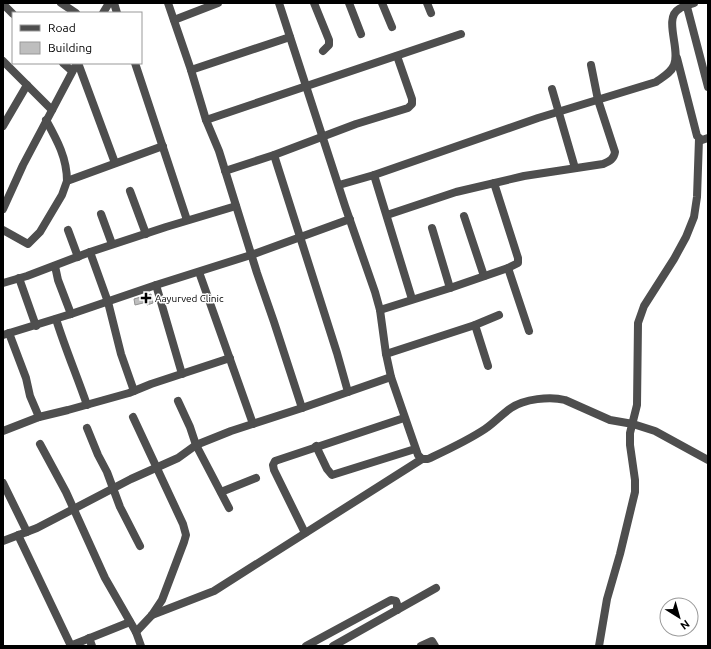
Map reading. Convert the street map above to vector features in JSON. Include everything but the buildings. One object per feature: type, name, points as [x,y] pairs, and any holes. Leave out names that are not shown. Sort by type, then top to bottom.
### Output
[{"type":"street","points":[[62,3],[75,12]]},
{"type":"street","points":[[104,12],[109,3]]},
{"type":"street","points":[[168,3],[206,120],[219,151],[251,255],[302,408]]},
{"type":"street","points":[[174,20],[218,3]]},
{"type":"street","points":[[279,3],[338,185],[368,268],[380,310],[386,354],[391,377],[415,449],[422,459]]},
{"type":"street","points":[[314,3],[329,40],[329,45],[323,51]]},
{"type":"street","points":[[349,3],[361,34]]},
{"type":"street","points":[[382,3],[392,27]]},
{"type":"street","points":[[427,3],[431,13]]},
{"type":"street","points":[[3,4],[12,13]]},
{"type":"street","points":[[599,646],[607,599],[620,554],[634,492],[635,480],[630,445],[630,433],[637,405],[638,323],[644,306],[686,237],[694,217],[697,197],[699,139],[677,57],[672,25],[675,12],[689,4],[708,87]]},
{"type":"street","points":[[206,120],[461,34]]},
{"type":"street","points":[[191,70],[290,37]]},
{"type":"street","points":[[225,171],[274,155],[356,124],[408,108],[412,104],[412,99],[397,56]]},
{"type":"street","points":[[338,185],[374,175],[559,112],[656,82],[668,74],[674,66],[677,57]]},
{"type":"street","points":[[3,60],[52,110]]},
{"type":"street","points":[[64,64],[72,71]]},
{"type":"street","points":[[4,206],[46,120],[77,64]]},
{"type":"street","points":[[78,64],[115,163]]},
{"type":"street","points":[[135,64],[187,220]]},
{"type":"street","points":[[387,215],[456,192],[524,176],[603,164],[610,161],[614,156],[614,146],[598,100],[591,65]]},
{"type":"street","points":[[3,126],[27,85]]},
{"type":"street","points":[[552,89],[575,168]]},
{"type":"street","points":[[3,230],[28,244],[40,232],[62,195],[67,181],[67,169],[58,142],[46,120]]},
{"type":"street","points":[[699,139],[702,140],[708,138]]},
{"type":"street","points":[[67,181],[163,146]]},
{"type":"street","points":[[274,155],[337,352],[348,392]]},
{"type":"street","points":[[374,175],[412,299]]},
{"type":"street","points":[[380,310],[508,268],[518,262],[494,183]]},
{"type":"street","points":[[130,191],[146,234]]},
{"type":"street","points":[[3,283],[56,266],[112,244],[236,206]]},
{"type":"street","points":[[101,214],[112,244]]},
{"type":"street","points":[[464,216],[484,276]]},
{"type":"street","points":[[39,417],[30,396],[26,378],[6,334],[36,326],[156,285],[251,255],[350,219]]},
{"type":"street","points":[[432,228],[450,288]]},
{"type":"street","points":[[68,230],[78,257]]},
{"type":"street","points":[[90,252],[108,302],[121,354],[134,391]]},
{"type":"street","points":[[56,266],[58,280],[71,314]]},
{"type":"street","points":[[508,268],[529,331]]},
{"type":"street","points":[[199,272],[252,424]]},
{"type":"street","points":[[19,278],[36,326]]},
{"type":"street","points":[[156,285],[182,374]]},
{"type":"street","points":[[386,354],[475,325],[499,315]]},
{"type":"street","points":[[56,319],[64,346],[87,405]]},
{"type":"street","points":[[475,325],[488,366]]},
{"type":"street","points":[[3,431],[39,417],[134,391],[230,358]]},
{"type":"street","points":[[3,540],[37,528],[112,488],[178,458],[196,445],[231,430],[302,408],[391,377]]},
{"type":"street","points":[[152,615],[214,591],[422,459],[428,459],[465,441],[486,429],[513,407],[523,402],[557,398],[565,400],[610,420],[633,424],[655,431],[708,460]]},
{"type":"street","points":[[178,401],[190,427],[196,445],[228,508]]},
{"type":"street","points":[[133,417],[183,524],[186,535],[180,555],[162,600],[152,615],[136,632]]},
{"type":"street","points":[[305,533],[274,470],[274,461],[404,418]]},
{"type":"street","points":[[87,428],[129,526],[140,546]]},
{"type":"street","points":[[40,444],[66,492],[105,578],[136,632],[141,646]]},
{"type":"street","points":[[316,446],[327,469],[332,475],[415,449]]},
{"type":"street","points":[[221,492],[256,478]]},
{"type":"street","points":[[3,483],[22,533],[71,646],[91,642],[130,622]]},
{"type":"street","points":[[333,646],[436,588]]},
{"type":"street","points":[[306,646],[391,600],[396,601],[398,604],[397,610]]},
{"type":"street","points":[[421,646],[432,641],[435,646]]},
{"type":"place","name":"Aayurved Clinic","points":[[146,298]]}]
